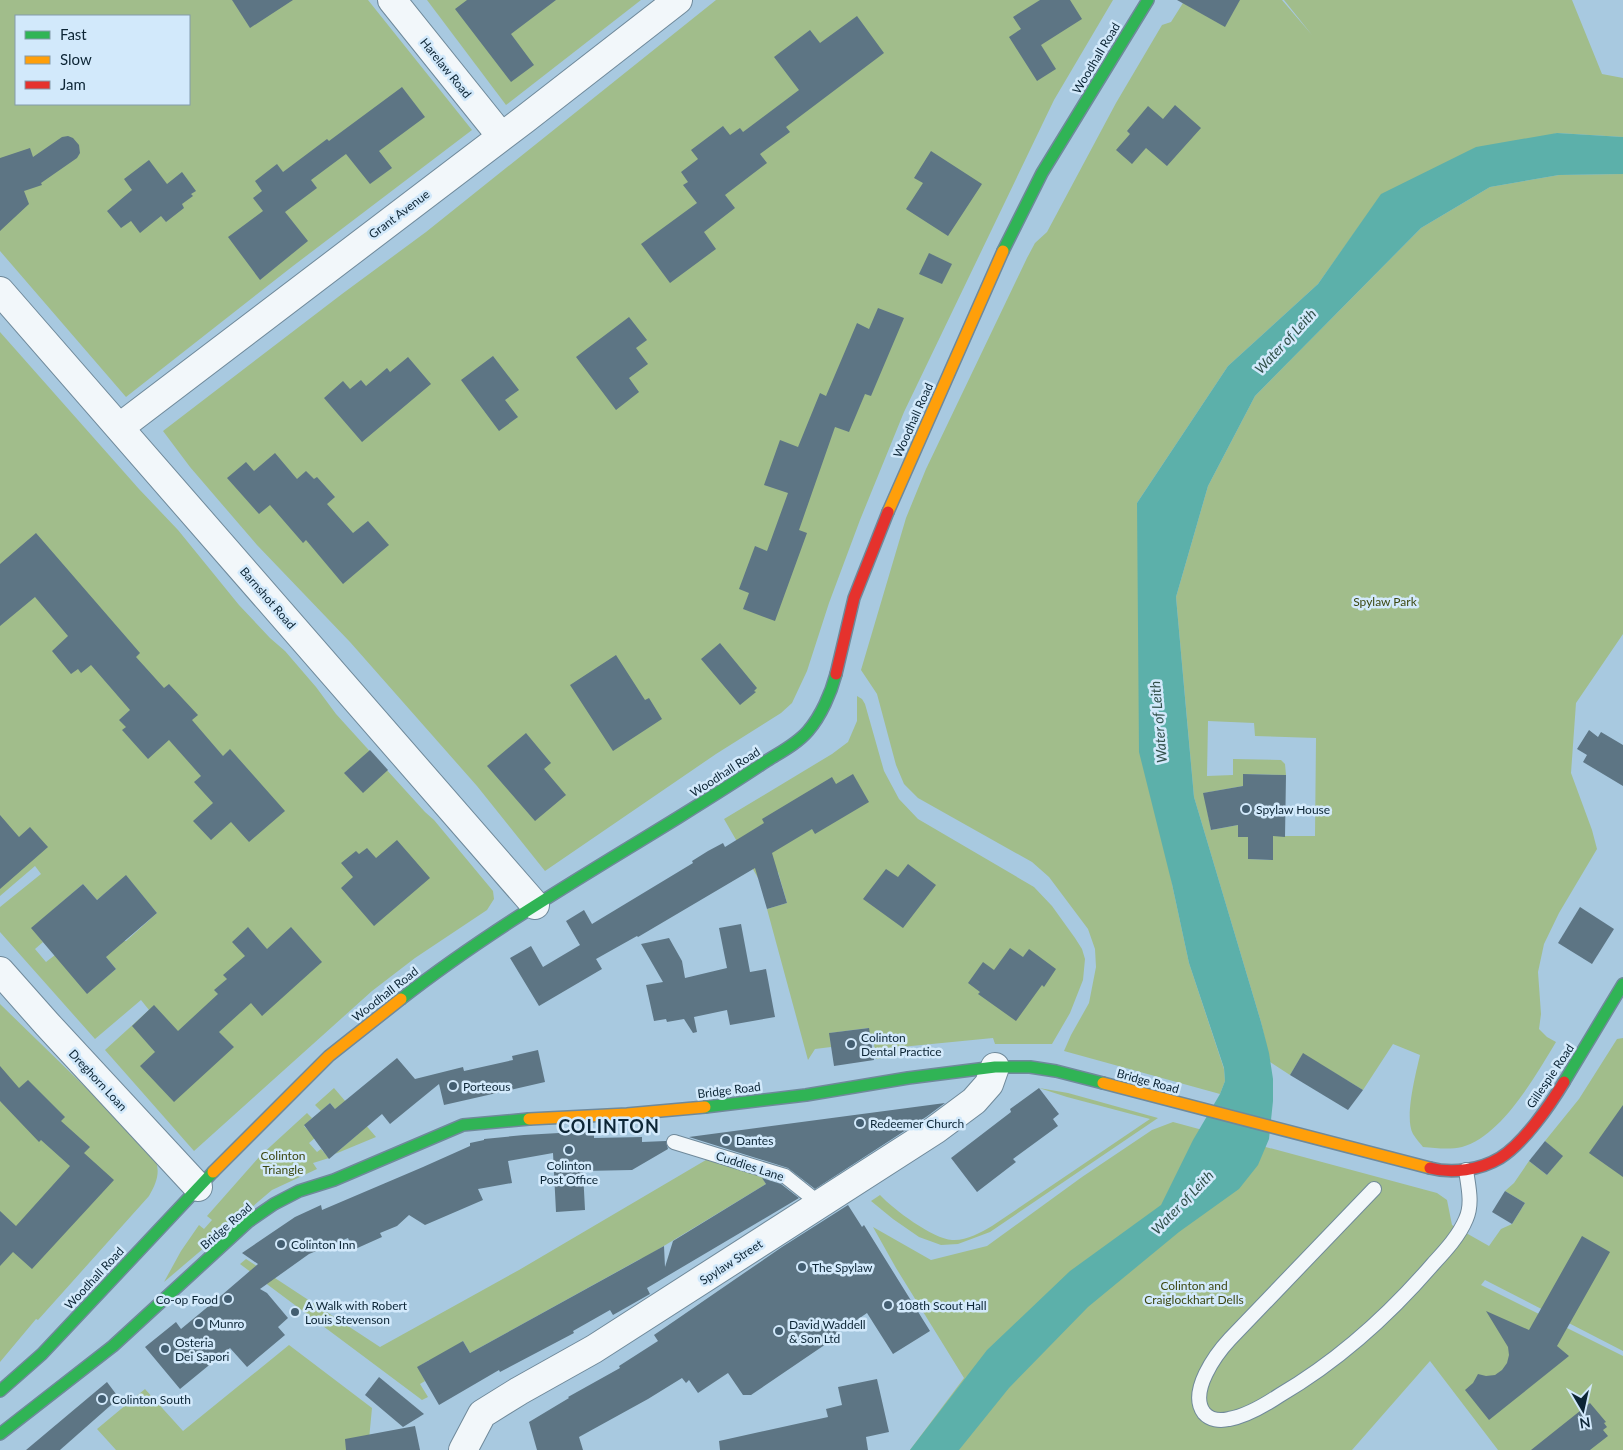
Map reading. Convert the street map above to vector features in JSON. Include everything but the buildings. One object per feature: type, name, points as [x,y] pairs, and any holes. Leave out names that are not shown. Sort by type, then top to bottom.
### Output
[{"type":"street","name":"Harelaw Road","points":[[392,0],[501,136]]},
{"type":"street","name":"Grant Avenue","points":[[120,427],[678,0]]},
{"type":"street","name":"Woodhall Road","points":[[0,1391],[42,1354],[198,1187],[329,1056],[433,974],[535,905],[718,793],[807,732],[818,716],[833,685],[854,598],[892,502],[1010,235],[1042,173],[1148,0]]},
{"type":"street","name":"Barnshot Road","points":[[0,291],[535,905]]},
{"type":"street","name":"Dreghorn Loan","points":[[0,971],[198,1187]]},
{"type":"street","name":"Gillespie Road","points":[[1480,1166],[1506,1154],[1553,1101],[1623,984]]},
{"type":"street","name":"Bridge Road","points":[[0,1434],[50,1390],[113,1346],[248,1222],[274,1204],[299,1191],[334,1180],[464,1125],[523,1119],[687,1109],[806,1095],[908,1078],[995,1067],[1043,1069],[1086,1079],[1444,1172],[1455,1172],[1480,1166]]},
{"type":"street","name":"Spylaw Street","points":[[463,1450],[482,1414],[594,1349],[935,1130],[974,1101],[989,1084],[995,1067]]},
{"type":"street","points":[[39,1371],[42,1354]]},
{"type":"lane","name":"Cuddies Lane","points":[[674,1142],[785,1176],[820,1204]]},
{"type":"lane","points":[[1374,1189],[1216,1355],[1204,1377],[1200,1399],[1202,1408],[1209,1417],[1216,1420],[1230,1419],[1272,1400],[1310,1376],[1375,1325],[1447,1249],[1467,1218],[1469,1207],[1466,1170]]},
{"type":"green space","points":[[0,0],[368,0],[472,130],[293,266],[126,397],[0,251]]},
{"type":"green space","points":[[427,0],[641,0],[506,105]]},
{"type":"green space","points":[[716,0],[1113,0],[1054,100],[904,412],[860,520],[829,603],[807,671],[792,703],[781,713],[716,754],[545,871],[477,786],[350,642],[257,545],[190,467],[163,431],[426,232]]},
{"type":"green space","points":[[1181,0],[1282,0],[1312,35],[1284,0],[1572,0],[1602,74],[1623,78],[1623,137],[1557,133],[1382,194],[1318,284],[1228,366],[1137,503],[1172,884],[1189,963],[1224,1069],[1225,1081],[1220,1094],[1064,1051],[1089,1003],[1096,967],[1095,949],[1088,929],[1049,877],[1032,862],[918,798],[904,784],[896,765],[877,694],[861,670],[906,518],[926,469],[1035,243],[1047,232],[1116,103],[1162,25],[1171,22],[1183,3]]},
{"type":"green space","name":"Spylaw Park","points":[[1623,174],[1623,634],[1576,703],[1571,773],[1597,849],[1559,913],[1544,944],[1538,972],[1541,1014],[1539,1029],[1556,1042],[1528,1087],[1504,1118],[1491,1131],[1477,1141],[1462,1147],[1447,1149],[1423,1147],[1413,1134],[1410,1117],[1410,1107],[1420,1055],[1393,1044],[1363,1090],[1303,1054],[1290,1075],[1270,1062],[1261,1022],[1194,797],[1176,597],[1208,486],[1255,396],[1421,228],[1490,187],[1559,175]],"holes":[[[1208,721],[1254,723],[1255,736],[1316,738],[1315,836],[1273,836],[1273,860],[1248,859],[1248,837],[1238,825],[1211,830],[1204,793],[1243,786],[1243,774],[1286,775],[1285,764],[1281,760],[1233,759],[1233,775],[1207,776]]]},
{"type":"green space","points":[[0,332],[139,489],[178,530],[239,605],[285,651],[336,714],[434,820],[493,891],[494,899],[487,910],[415,958],[372,991],[194,1151],[105,1050],[149,1010],[141,1000],[95,1039],[0,932],[0,907],[41,874],[35,866],[0,896]],"holes":[[[126,876],[157,913],[126,941],[93,942],[116,969],[87,993],[55,955],[46,962],[35,949],[43,942],[32,928],[83,884],[97,900]]]},
{"type":"green space","points":[[857,696],[865,704],[884,771],[899,799],[918,819],[1034,887],[1052,906],[1082,949],[1085,959],[1083,980],[1070,1013],[1052,1044],[995,1044],[993,1038],[901,1047],[902,1055],[876,1059],[874,1044],[879,1043],[878,1034],[870,1034],[868,1028],[830,1033],[831,1047],[815,1049],[808,1060],[767,909],[787,903],[778,872],[758,878],[724,819],[832,754],[848,742],[857,721]]},
{"type":"green space","points":[[0,1004],[149,1149],[156,1161],[158,1172],[149,1196],[38,1320],[36,1319],[0,1362]]},
{"type":"green space","name":"Colinton and Craiglockhart Dells","points":[[1623,1038],[1623,1351],[1485,1280],[1481,1285],[1623,1356],[1623,1450],[1498,1450],[1430,1361],[1352,1450],[910,1450],[964,1378],[873,1227],[931,1260],[987,1246],[1082,1177],[1152,1130],[1173,1122],[1437,1193],[1447,1200],[1452,1225],[1489,1246],[1501,1229],[1512,1224],[1525,1203],[1505,1191],[1514,1183],[1529,1161],[1547,1175],[1562,1156],[1545,1141],[1579,1099],[1617,1039]]},
{"type":"green space","points":[[334,1088],[376,1137],[335,1154],[357,1135],[330,1103],[321,1111],[315,1105]]},
{"type":"green space","points":[[1039,1088],[1068,1093],[1158,1118],[990,1232],[958,1244],[941,1245],[919,1237],[871,1201],[880,1195],[894,1208],[935,1235],[952,1240],[968,1238],[992,1226],[1150,1119]]},
{"type":"green space","name":"Colinton Triangle","points":[[307,1113],[312,1118],[304,1126],[315,1138],[309,1143],[317,1152],[321,1149],[329,1158],[313,1163],[317,1169],[272,1190],[164,1282],[181,1251],[199,1225],[204,1229],[212,1220],[207,1216],[260,1156]]},
{"type":"green space","points":[[711,1157],[771,1174],[763,1179],[766,1184],[644,1258],[470,1353],[463,1341],[435,1370],[429,1360],[418,1367],[425,1381],[420,1384],[428,1397],[422,1400],[240,1264],[246,1259],[380,1347],[519,1270]]},
{"type":"green space","points":[[289,1345],[372,1408],[368,1450],[116,1450],[97,1429],[145,1389],[183,1431]]},
{"type":"water","name":"Water of Leith","points":[[1557,133],[1623,137],[1623,174],[1559,175],[1490,187],[1421,228],[1255,396],[1208,486],[1176,597],[1194,797],[1261,1022],[1273,1079],[1269,1139],[1258,1165],[1239,1189],[1179,1232],[1088,1307],[1009,1388],[959,1450],[910,1450],[987,1350],[1070,1271],[1161,1205],[1193,1140],[1220,1094],[1225,1081],[1224,1068],[1189,963],[1172,884],[1139,752],[1137,503],[1228,366],[1318,284],[1381,194],[1476,147]]},
{"type":"traffic: fast","points":[[1003,251],[1042,173],[1148,0]]},
{"type":"traffic: fast","points":[[401,999],[502,927],[712,797],[804,736],[821,711],[836,674]]},
{"type":"traffic: fast","points":[[1564,1082],[1623,984]]},
{"type":"traffic: fast","points":[[705,1107],[806,1095],[908,1078],[995,1067],[1030,1067],[1056,1071],[1103,1083]]},
{"type":"traffic: fast","points":[[0,1434],[113,1346],[248,1222],[274,1204],[299,1191],[334,1180],[463,1125],[529,1119]]},
{"type":"traffic: fast","points":[[0,1391],[42,1354],[213,1172]]},
{"type":"traffic: slow","points":[[888,512],[1003,251]]},
{"type":"traffic: slow","points":[[213,1172],[329,1056],[401,999]]},
{"type":"traffic: slow","points":[[1103,1083],[1430,1168]]},
{"type":"traffic: slow","points":[[529,1119],[627,1114],[705,1107]]},
{"type":"traffic: jam","points":[[836,674],[854,598],[888,512]]},
{"type":"traffic: jam","points":[[1430,1168],[1447,1171],[1466,1170],[1500,1158],[1527,1133],[1564,1082]]},
{"type":"place","name":"Spylaw House","points":[[1246,809]]},
{"type":"place","name":"Colinton Dental Practice","points":[[851,1044]]},
{"type":"place","name":"Porteous","points":[[453,1086]]},
{"type":"place","name":"Redeemer Church","points":[[860,1123]]},
{"type":"place","name":"Dantes","points":[[726,1140]]},
{"type":"place","name":"Colinton Post Office","points":[[569,1150]]},
{"type":"place","name":"Colinton Inn","points":[[281,1244]]},
{"type":"place","name":"The Spylaw","points":[[802,1267]]},
{"type":"place","name":"Co-op Food","points":[[228,1299]]},
{"type":"place","name":"108th Scout Hall","points":[[888,1305]]},
{"type":"place","name":"A Walk with Robert Louis Stevenson","points":[[295,1312]]},
{"type":"place","name":"Munro","points":[[199,1323]]},
{"type":"place","name":"David Waddell & Son Ltd","points":[[779,1331]]},
{"type":"place","name":"Osteria Dei Sapori","points":[[165,1349]]},
{"type":"place","name":"Colinton South","points":[[102,1399]]},
{"type":"district","name":"COLINTON","points":[[609,1126]]}]
